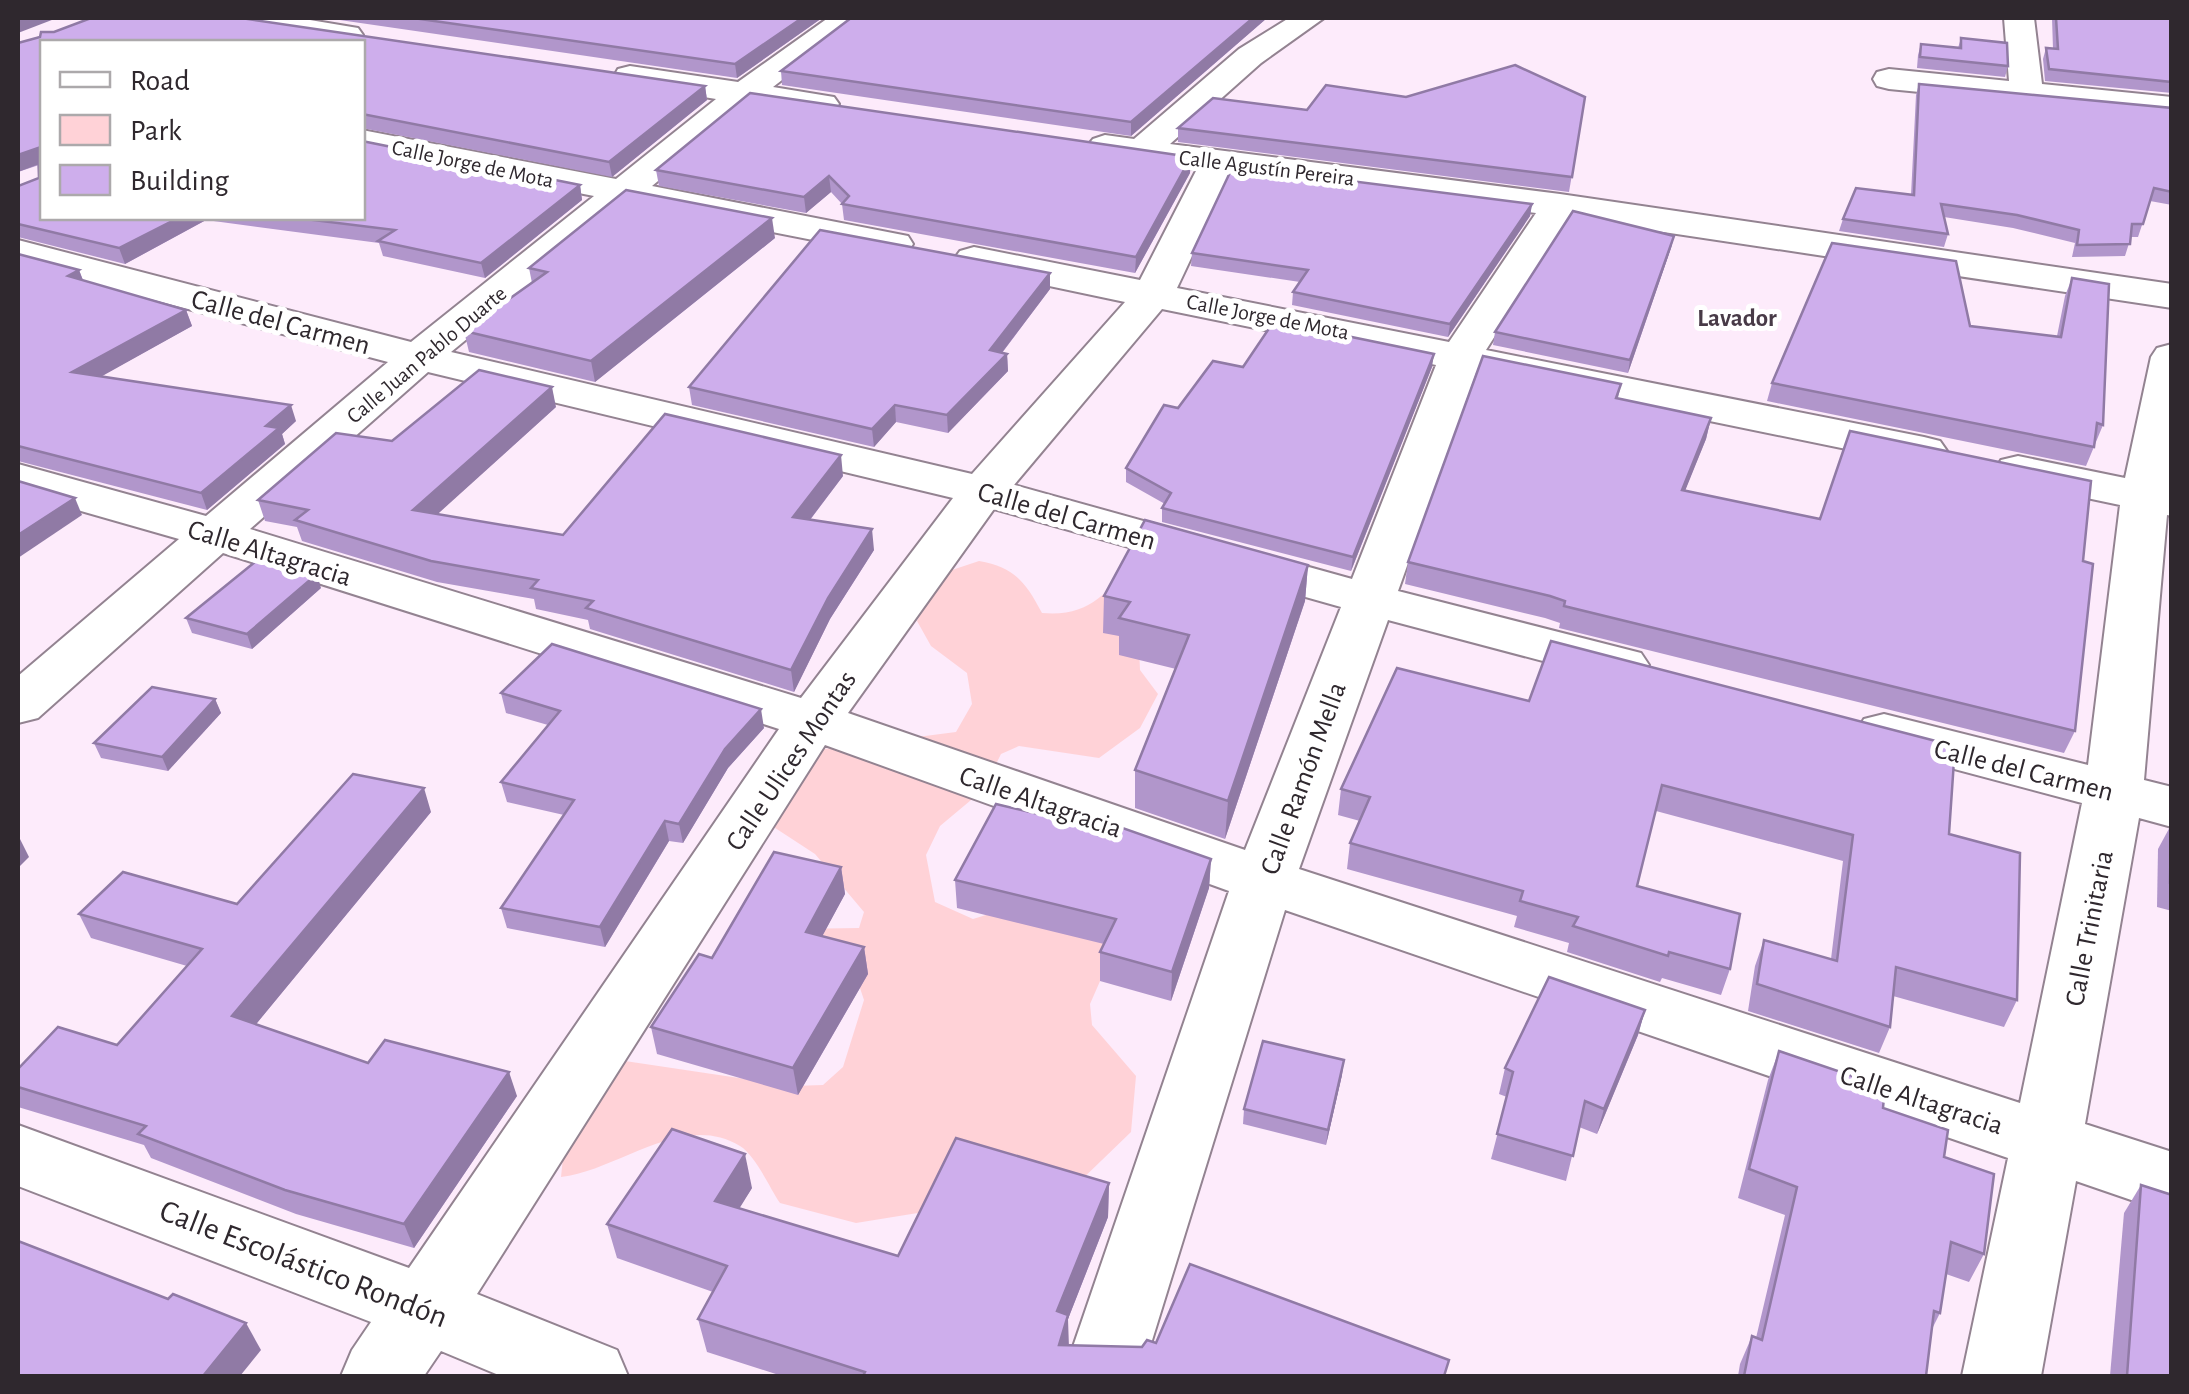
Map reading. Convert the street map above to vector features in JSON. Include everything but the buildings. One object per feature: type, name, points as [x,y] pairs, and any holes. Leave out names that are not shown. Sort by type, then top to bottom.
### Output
[{"type":"street","points":[[245,18],[332,38],[378,28]]},
{"type":"street","name":"Calle Juan Pablo Duarte","points":[[18,706],[419,357],[624,194],[744,92],[847,18]]},
{"type":"street","points":[[1250,18],[1299,22]]},
{"type":"street","points":[[2019,18],[2026,92]]},
{"type":"street","points":[[1140,152],[1250,56],[1299,22]]},
{"type":"street","points":[[591,70],[863,110]]},
{"type":"street","points":[[1890,79],[2172,107]]},
{"type":"street","name":"Calle Jorge de Mota","points":[[365,141],[1462,354],[2158,499]]},
{"type":"street","name":"Calle Agustín Pereira","points":[[1081,143],[1560,206],[2172,296]]},
{"type":"street","name":"Calle Ulices Montas","points":[[380,1376],[814,721],[983,490],[1154,293],[1220,160]]},
{"type":"street","name":"Calle Ramón Mella","points":[[1102,1376],[1264,880],[1462,354],[1560,206]]},
{"type":"street","name":"Calle del Carmen","points":[[18,252],[419,357],[983,490],[1368,599],[1674,678]]},
{"type":"street","name":"Calle Trinitaria","points":[[2002,1376],[2114,792],[2158,499],[2172,357]]},
{"type":"street","name":"Calle Altagracia","points":[[18,478],[214,534],[814,721],[1264,880],[2172,1183]]},
{"type":"street","name":"Calle del Carmen","points":[[1846,723],[2172,807]]},
{"type":"street","name":"Calle Escolástico Rondón","points":[[18,1155],[427,1309],[589,1376]]},
{"type":"green space","points":[[979,561],[1011,572],[1042,613],[1084,607],[1135,563],[1140,670],[1158,694],[1140,728],[1099,758],[1019,746],[1001,754],[983,790],[940,826],[926,855],[935,902],[973,919],[1151,865],[1090,1004],[1092,1025],[1136,1076],[1131,1132],[1073,1188],[856,1223],[780,1203],[746,1151],[718,1137],[673,1139],[583,1173],[561,1177],[565,1138],[625,1061],[793,1086],[823,1085],[843,1067],[864,1000],[858,982],[793,929],[859,928],[864,912],[815,854],[766,822],[801,755],[956,732],[972,704],[967,673],[931,646],[917,621],[940,574]]},
{"type":"district","name":"Lavador","points":[[1737,317]]}]
